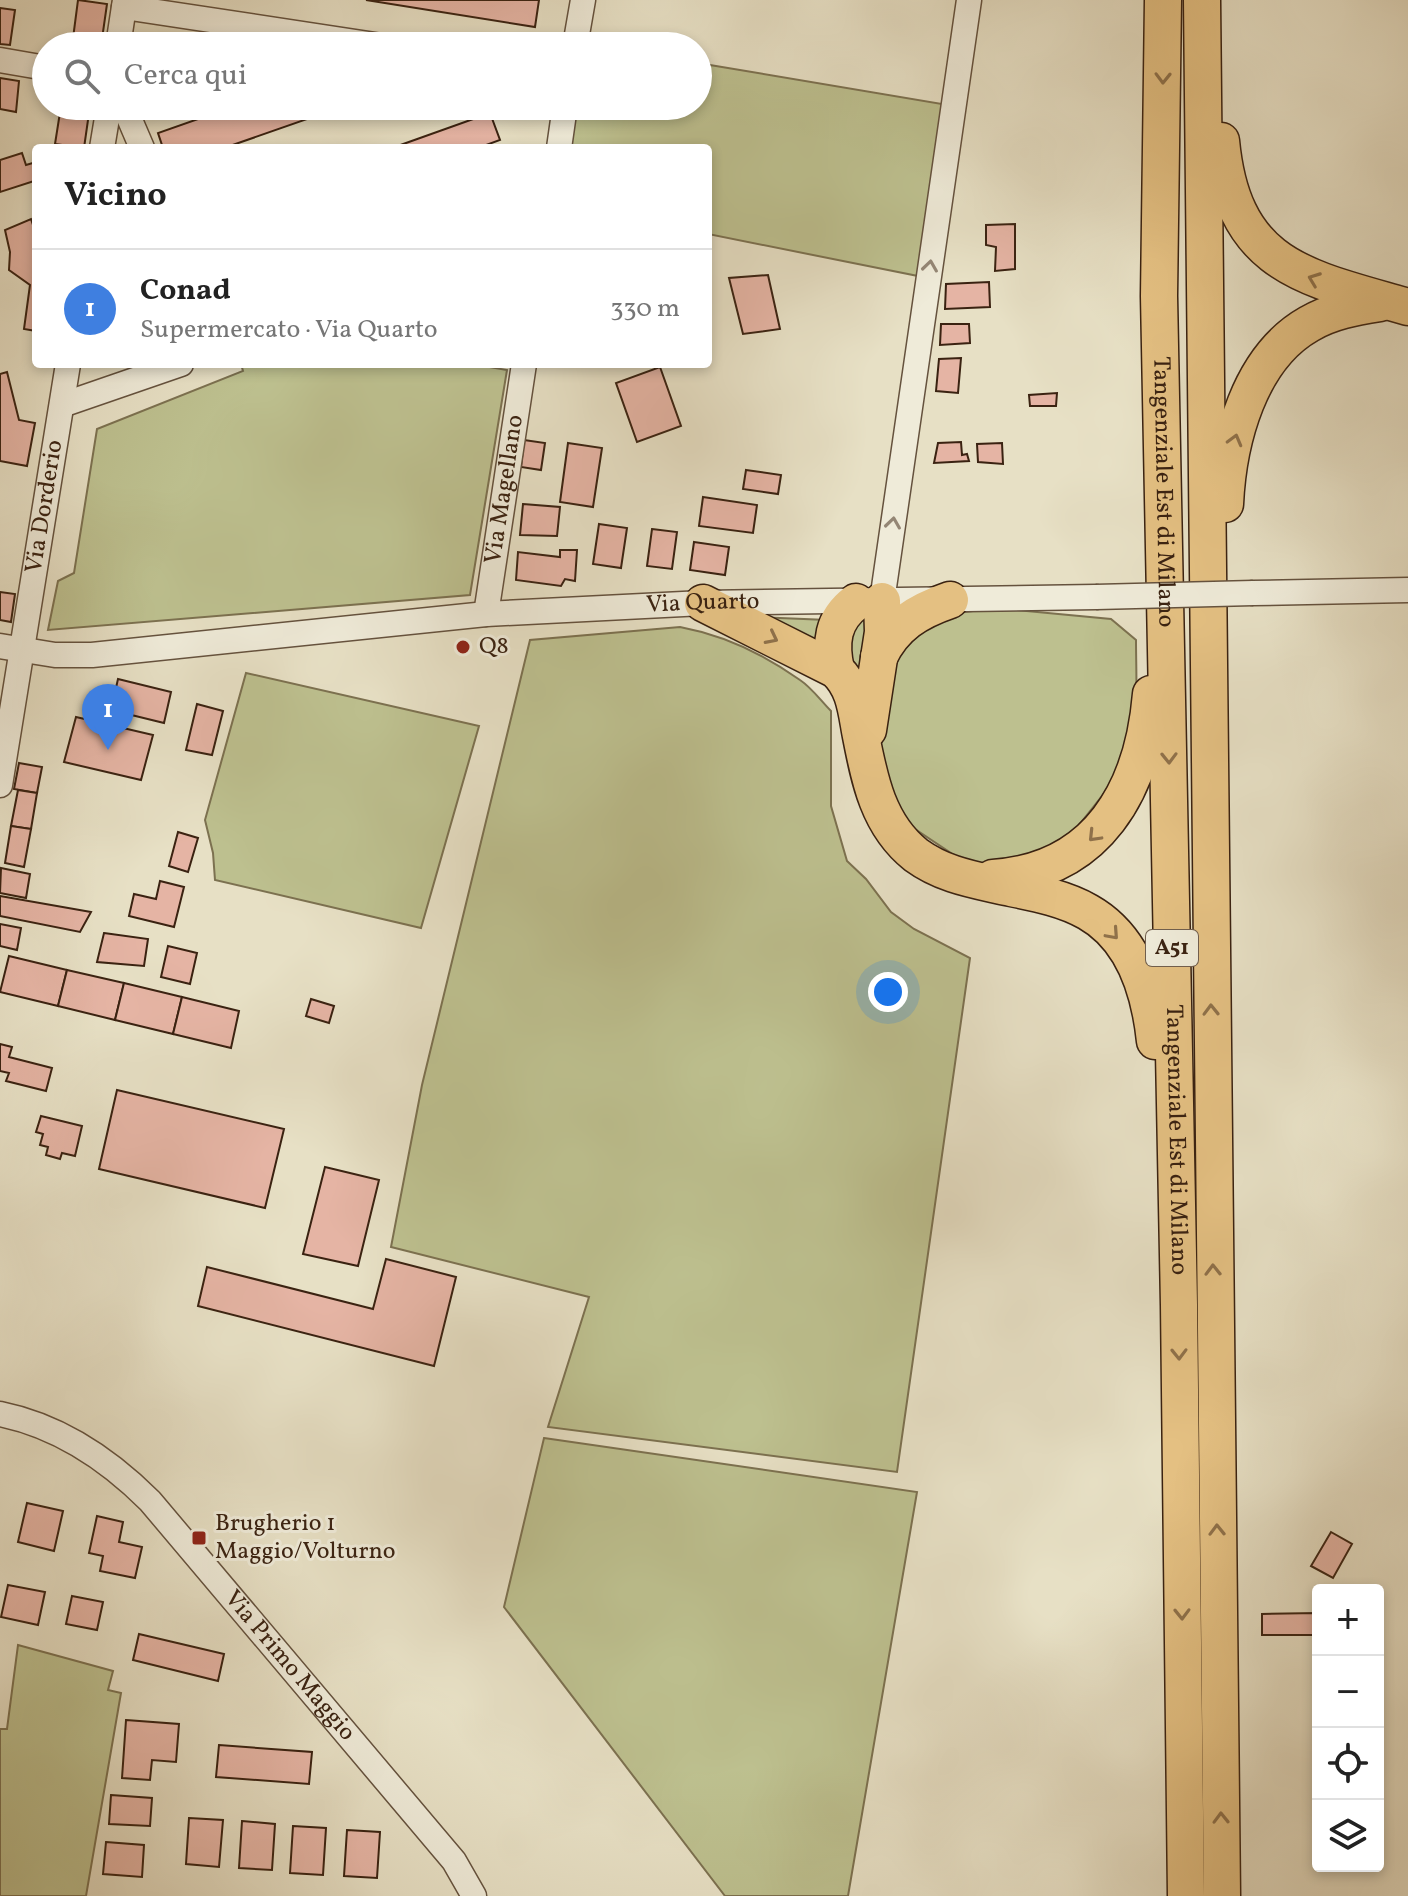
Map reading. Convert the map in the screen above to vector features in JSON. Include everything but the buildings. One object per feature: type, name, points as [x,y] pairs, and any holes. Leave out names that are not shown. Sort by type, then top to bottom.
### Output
[{"type":"highway","name":"Tangenziale Est di Milano","points":[[1163,0],[1159,296],[1179,1305],[1186,1896]]},
{"type":"highway","name":"Tangenziale Est di Milano","points":[[1202,0],[1222,1896]]},
{"type":"highway","points":[[1213,0],[1223,159],[1229,189],[1243,219],[1259,242],[1288,267],[1321,282],[1398,305]]},
{"type":"highway","points":[[965,878],[996,878],[1035,871],[1077,851],[1094,837],[1108,819],[1126,788],[1139,755],[1151,695],[1152,493],[1159,296]]},
{"type":"highway","points":[[1207,628],[1222,540],[1232,447],[1261,373],[1281,347],[1307,325],[1345,309],[1398,305]]},
{"type":"highway","points":[[878,659],[890,638],[912,616],[950,600]]},
{"type":"highway","points":[[836,670],[832,645],[835,627],[844,612],[869,601],[883,632],[865,755]]},
{"type":"highway","points":[[703,603],[836,670],[846,680],[852,693],[876,799],[898,837],[928,863],[965,878],[1028,891],[1083,909],[1123,945],[1137,967],[1148,995],[1154,1025],[1162,1173],[1179,1305]]},
{"type":"street","points":[[577,32],[583,0]]},
{"type":"street","points":[[869,601],[969,0]]},
{"type":"street","points":[[120,32],[125,3],[298,32]]},
{"type":"street","points":[[0,60],[32,66]]},
{"type":"street","points":[[103,144],[107,120]]},
{"type":"street","points":[[130,120],[140,144]]},
{"type":"street","points":[[560,144],[563,120]]},
{"type":"street","name":"Via Dorderio","points":[[0,785],[12,648],[67,368]]},
{"type":"street","points":[[62,405],[169,368]]},
{"type":"street","name":"Via Magellano","points":[[486,614],[523,368]]},
{"type":"street","name":"Via Quarto","points":[[12,648],[55,655],[92,655],[486,614],[703,603],[1408,590]]},
{"type":"street","name":"Via Primo Maggio","points":[[0,1414],[48,1429],[77,1443],[128,1480],[150,1501],[454,1861],[474,1896]]},
{"type":"green space","points":[[712,65],[948,105],[923,277],[712,235],[712,144],[569,144],[573,120],[712,120]]},
{"type":"green space","points":[[242,368],[507,370],[470,595],[48,630],[58,581],[74,573],[97,429],[243,371]]},
{"type":"green space","points":[[996,608],[1111,619],[1136,640],[1136,710],[1133,738],[1126,761],[1058,851],[978,866],[957,857],[903,821],[880,763],[880,723],[888,667],[906,633],[942,615]]},
{"type":"green space","points":[[753,617],[827,620],[821,652]]},
{"type":"green space","points":[[862,619],[870,620],[862,690],[843,638]]},
{"type":"green space","points":[[680,627],[728,641],[773,662],[804,683],[831,711],[831,806],[847,861],[866,879],[891,912],[914,929],[970,958],[897,1472],[548,1427],[589,1297],[391,1247],[422,1085],[530,640]]},
{"type":"green space","points":[[246,673],[479,726],[421,928],[215,880],[213,853],[205,820]]},
{"type":"green space","points":[[544,1438],[917,1492],[848,1896],[725,1896],[504,1607]]},
{"type":"green space","points":[[18,1645],[113,1671],[108,1690],[121,1693],[86,1896],[0,1896],[0,1729],[7,1729]]},
{"type":"place","name":"Q8","points":[[463,647]]},
{"type":"place","name":"Conad","points":[[108,750]]},
{"type":"place","name":"Brugherio 1 Maggio/Volturno","points":[[199,1538]]}]
